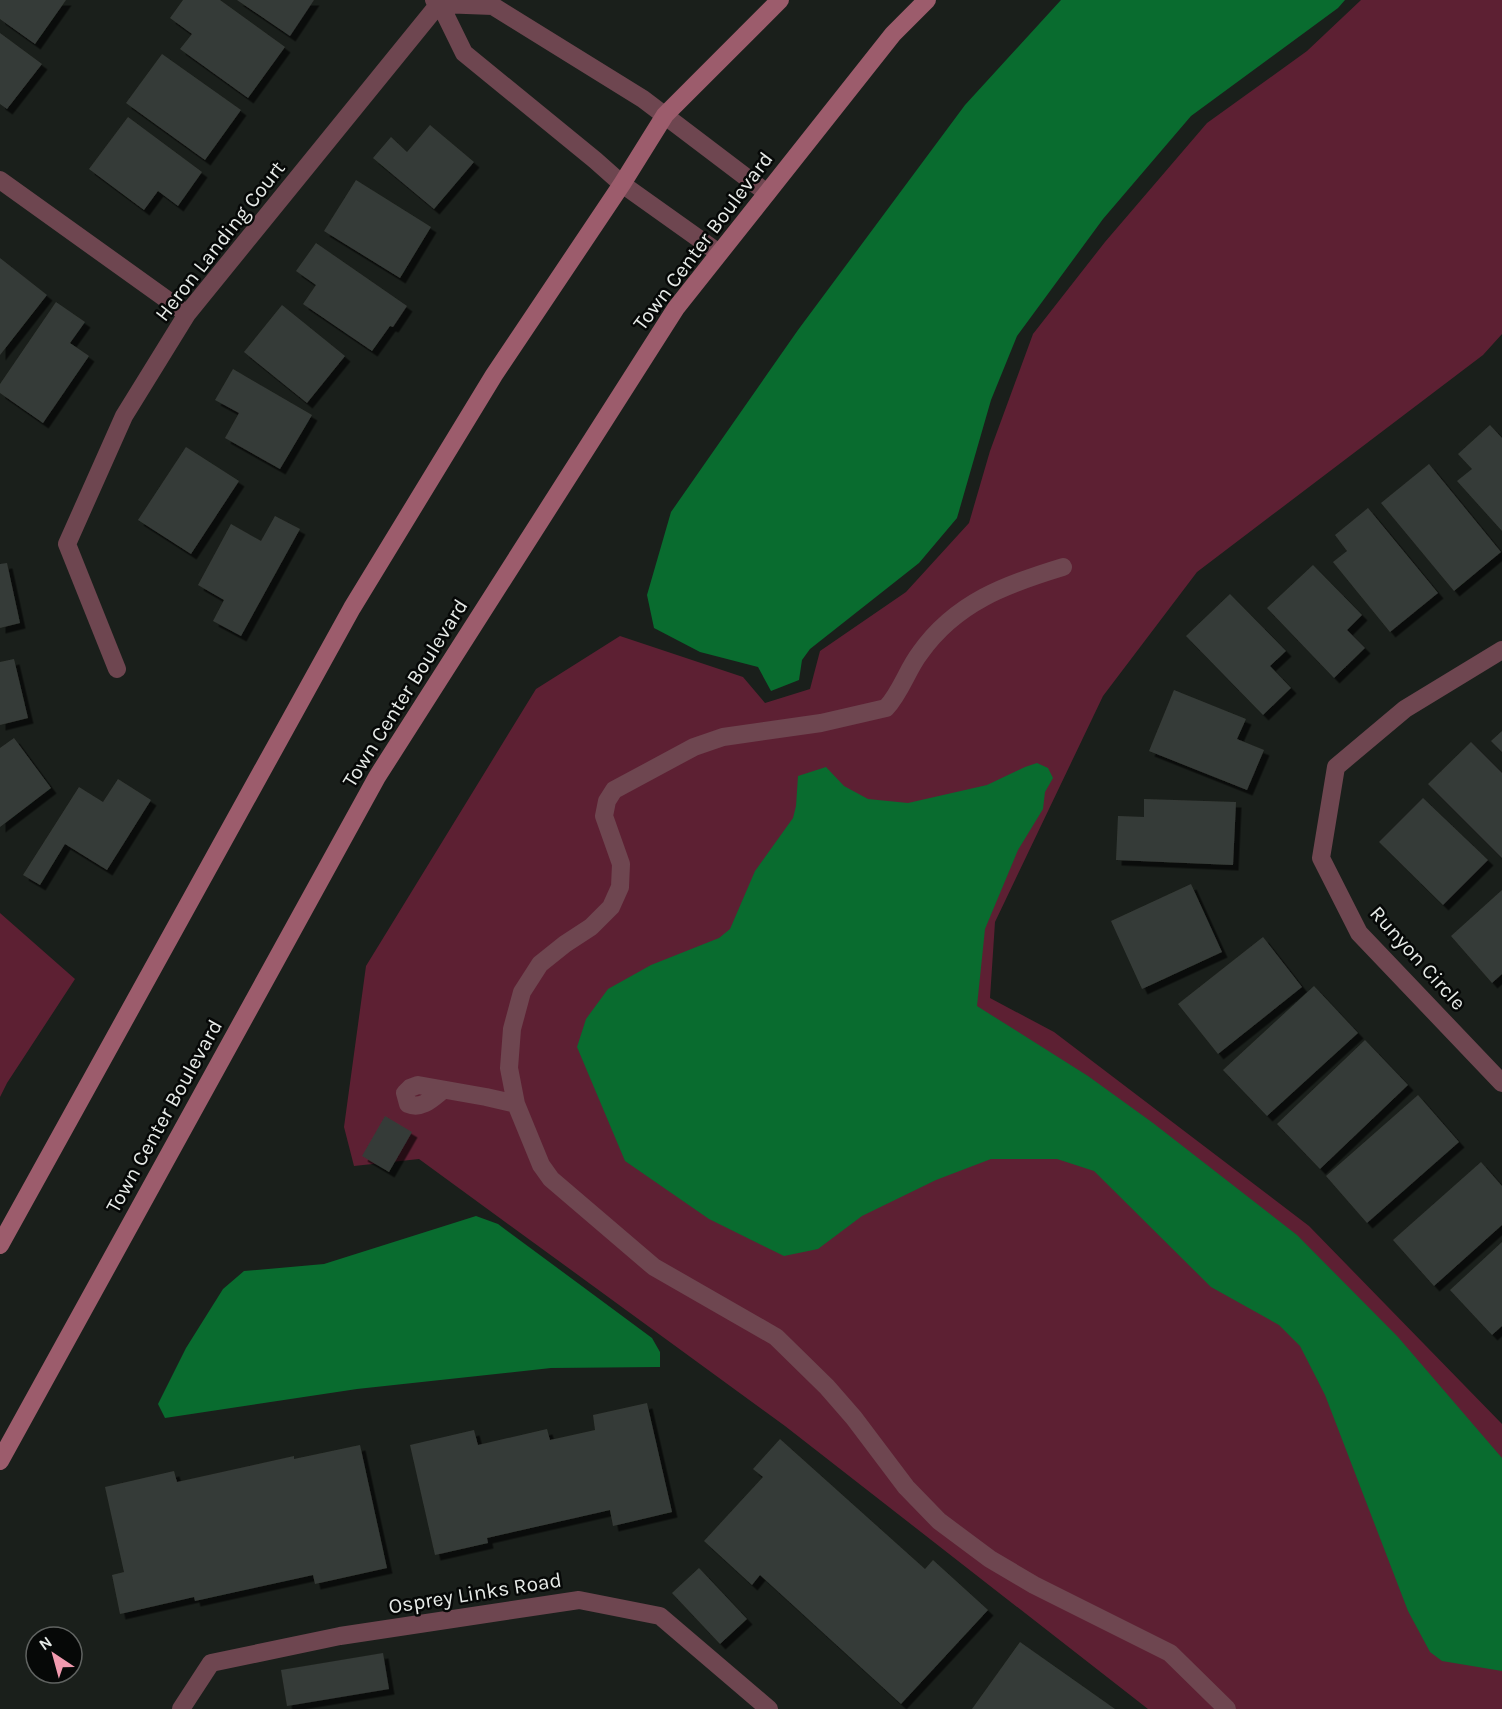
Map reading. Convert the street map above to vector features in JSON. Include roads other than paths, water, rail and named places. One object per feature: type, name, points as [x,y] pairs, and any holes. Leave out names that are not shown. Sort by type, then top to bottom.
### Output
[{"type":"main road","points":[[0,1245],[352,609],[494,375],[622,184],[665,115],[780,0]]},
{"type":"main road","name":"Town Center Boulevard","points":[[0,1461],[377,777],[676,308],[893,34],[927,0]]},
{"type":"street","points":[[439,1],[493,6],[643,99],[766,194]]},
{"type":"street","points":[[439,1],[464,53],[595,159],[622,184],[719,253]]},
{"type":"street","name":"Heron Landing Court","points":[[117,669],[68,544],[124,416],[187,314],[439,1]]},
{"type":"street","points":[[0,180],[187,314]]},
{"type":"street","points":[[1064,567],[1000,588],[968,605],[941,628],[920,653],[886,708],[821,723],[723,737],[694,747],[615,790],[607,801],[604,816],[621,864],[620,887],[611,907],[591,927],[540,964],[522,992],[512,1029],[509,1068],[516,1104],[541,1165],[551,1179],[654,1268],[776,1337],[827,1387],[854,1418],[906,1487],[939,1521],[990,1559],[1034,1585],[1170,1653],[1227,1709]]},
{"type":"street","name":"Runyon Circle","points":[[1502,650],[1405,709],[1336,767],[1321,858],[1359,933],[1502,1083]]},
{"type":"street","points":[[443,1090],[486,1096],[516,1104]]},
{"type":"street","name":"Osprey Links Road","points":[[181,1709],[211,1663],[340,1636],[579,1600],[660,1616],[769,1709]]}]
